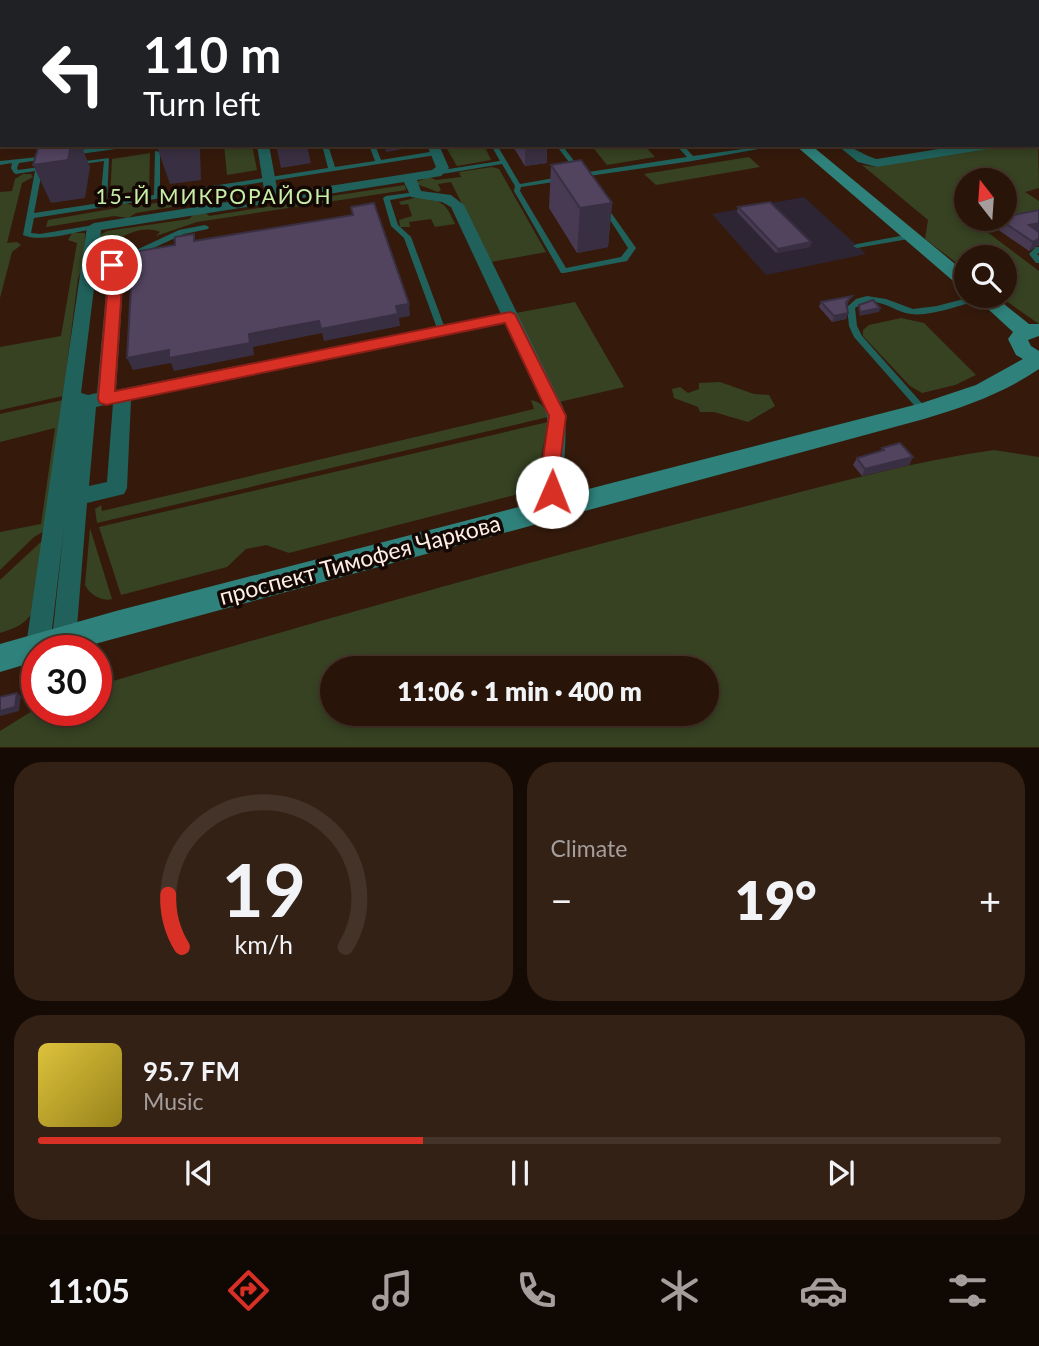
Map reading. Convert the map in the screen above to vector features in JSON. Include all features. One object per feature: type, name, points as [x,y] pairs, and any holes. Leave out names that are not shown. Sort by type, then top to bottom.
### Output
[{"type":"main road","points":[[804,147],[954,272]]},
{"type":"main road","points":[[1000,308],[1032,330]]},
{"type":"main road","points":[[1032,330],[1020,334],[1019,344],[1038,360]]},
{"type":"main road","name":"проспект Тимофея Чаркова","points":[[78,635],[924,411],[982,392],[1038,360]]},
{"type":"main road","name":"проспект Тимофея Чаркова","points":[[0,658],[21,651]]},
{"type":"street","points":[[263,147],[272,199]]},
{"type":"street","points":[[848,149],[869,162],[877,163],[975,147]]},
{"type":"street","points":[[52,635],[78,497],[92,400],[89,274],[94,227],[436,173],[443,168],[435,149]]},
{"type":"street","points":[[409,177],[416,194],[446,198],[457,205],[547,391],[557,416],[550,483],[559,508]]},
{"type":"street","points":[[52,635],[116,270],[112,265],[91,256]]},
{"type":"street","points":[[92,400],[510,317]]},
{"type":"street","points":[[78,497],[117,488],[92,400]]},
{"type":"lane","points":[[67,154],[116,147]]},
{"type":"lane","points":[[325,147],[332,169]]},
{"type":"lane","points":[[373,147],[379,162]]},
{"type":"lane","points":[[495,147],[518,186],[517,191],[564,271],[624,259],[632,248],[610,215]]},
{"type":"lane","points":[[560,147],[581,175]]},
{"type":"lane","points":[[681,147],[692,159]]},
{"type":"lane","points":[[518,186],[745,148]]},
{"type":"lane","points":[[30,216],[379,162],[435,149]]},
{"type":"lane","points":[[157,152],[157,196]]},
{"type":"lane","points":[[0,163],[54,156]]},
{"type":"lane","points":[[66,165],[107,159],[103,205]]},
{"type":"lane","points":[[16,161],[16,172],[53,167]]},
{"type":"lane","points":[[436,173],[503,162]]},
{"type":"lane","points":[[39,169],[26,233],[30,236],[94,227]]},
{"type":"lane","points":[[222,186],[222,206]]},
{"type":"lane","points":[[416,194],[386,198],[396,226],[407,237],[442,331]]},
{"type":"lane","points":[[89,274],[182,232],[205,227]]},
{"type":"lane","points":[[857,246],[911,236]]},
{"type":"lane","points":[[1039,249],[1033,254],[1039,261]]},
{"type":"lane","points":[[924,411],[858,337],[853,326],[851,307],[855,303],[879,300],[891,302],[913,312],[954,303]]},
{"type":"shaded area","points":[[804,197],[866,254],[766,275],[712,214]]},
{"type":"green space","points":[[224,147],[252,147],[257,170],[227,175]]},
{"type":"green space","points":[[442,147],[485,147],[491,160],[457,166],[447,149]]},
{"type":"green space","points":[[593,147],[646,147],[655,157],[607,165]]},
{"type":"green space","points":[[987,147],[1038,147],[1039,188],[1025,192],[1039,201],[1039,217],[1017,218],[1017,168],[954,168],[954,231],[986,231],[1005,245],[954,245],[954,261],[925,239],[928,220],[862,165],[876,167]]},
{"type":"green space","points":[[150,153],[149,192],[143,194],[142,190],[118,194],[117,199],[110,199],[112,159]]},
{"type":"green space","points":[[749,157],[760,167],[656,185],[644,174]]},
{"type":"green space","points":[[492,167],[499,169],[546,252],[491,262],[451,182],[438,184],[441,190],[438,192],[414,183],[429,177],[436,180],[461,177],[459,172]]},
{"type":"green space","points":[[23,174],[31,174],[33,177],[22,183],[7,243],[17,242],[21,245],[12,252],[0,298],[0,192],[12,191],[15,179]]},
{"type":"green space","points":[[405,185],[406,190],[197,222],[156,236],[160,232],[135,231],[97,252],[100,235],[107,231],[189,219],[194,214],[205,212],[209,216],[308,200],[312,195],[325,197]]},
{"type":"green space","points":[[202,196],[202,202],[136,213],[128,218],[114,216],[46,227],[48,220],[117,208],[124,203],[136,206]]},
{"type":"green space","points":[[418,197],[442,203],[455,224],[435,227],[431,219],[409,222],[410,227],[400,227],[399,220],[412,216],[408,204],[401,205],[399,202]]},
{"type":"green space","points":[[72,233],[85,233],[84,265],[78,278],[63,396],[0,410],[0,347],[61,336],[77,243],[68,240]]},
{"type":"green space","points":[[1017,254],[1039,271],[1039,324],[1016,308]]},
{"type":"green space","points":[[575,302],[624,387],[559,402],[516,313]]},
{"type":"green space","points":[[901,318],[924,323],[976,375],[955,385],[922,393],[910,386],[863,336],[863,330],[869,325]]},
{"type":"green space","points":[[720,382],[754,394],[769,395],[775,406],[748,422],[714,412],[700,412],[698,407],[674,398],[672,389],[680,387],[688,393],[699,389],[699,383]]},
{"type":"green space","points":[[63,400],[46,530],[34,537],[0,570],[0,532],[41,524],[55,428],[0,442],[0,414]]},
{"type":"green space","points":[[531,400],[542,406],[548,417],[97,523],[95,509],[101,505],[102,511],[534,409]]},
{"type":"green space","points":[[548,422],[536,483],[530,491],[289,553],[266,545],[246,549],[227,567],[121,595],[99,527]]},
{"type":"green space","points":[[994,450],[1039,457],[1039,747],[0,747],[0,731],[21,718],[21,726],[112,726],[112,681],[551,557],[921,463]]},
{"type":"green space","points":[[90,528],[112,599],[96,596],[85,585]]},
{"type":"green space","points":[[43,540],[33,611],[23,623],[0,633],[0,580]]},
{"type":"building","points":[[38,147],[71,147],[68,160],[33,165]]},
{"type":"building","points":[[581,160],[612,203],[580,208],[551,165]]},
{"type":"building","points":[[770,202],[811,242],[778,249],[738,207]]},
{"type":"building","points":[[374,203],[409,304],[396,306],[398,314],[321,329],[319,321],[249,334],[250,343],[169,358],[169,350],[127,358],[133,252],[175,245],[175,237],[194,234],[194,241],[353,215],[351,207]]},
{"type":"building","points":[[1039,210],[1039,223],[1029,225],[1039,232],[1039,239],[1033,242],[1017,231],[1017,214]]},
{"type":"building","points":[[852,296],[846,302],[848,313],[834,316],[821,302]]},
{"type":"building","points":[[873,300],[880,308],[860,312],[859,305]]},
{"type":"building","points":[[900,443],[913,457],[865,469],[857,458],[884,450],[882,448]]},
{"type":"building","points":[[17,693],[15,707],[0,711],[0,697]]},
{"type":"district","name":"15-Й МИКРОРАЙОН","points":[[214,197]]},
{"type":"route","points":[[112,265],[116,270],[106,399],[510,317],[557,416],[550,472],[552,492]]}]
